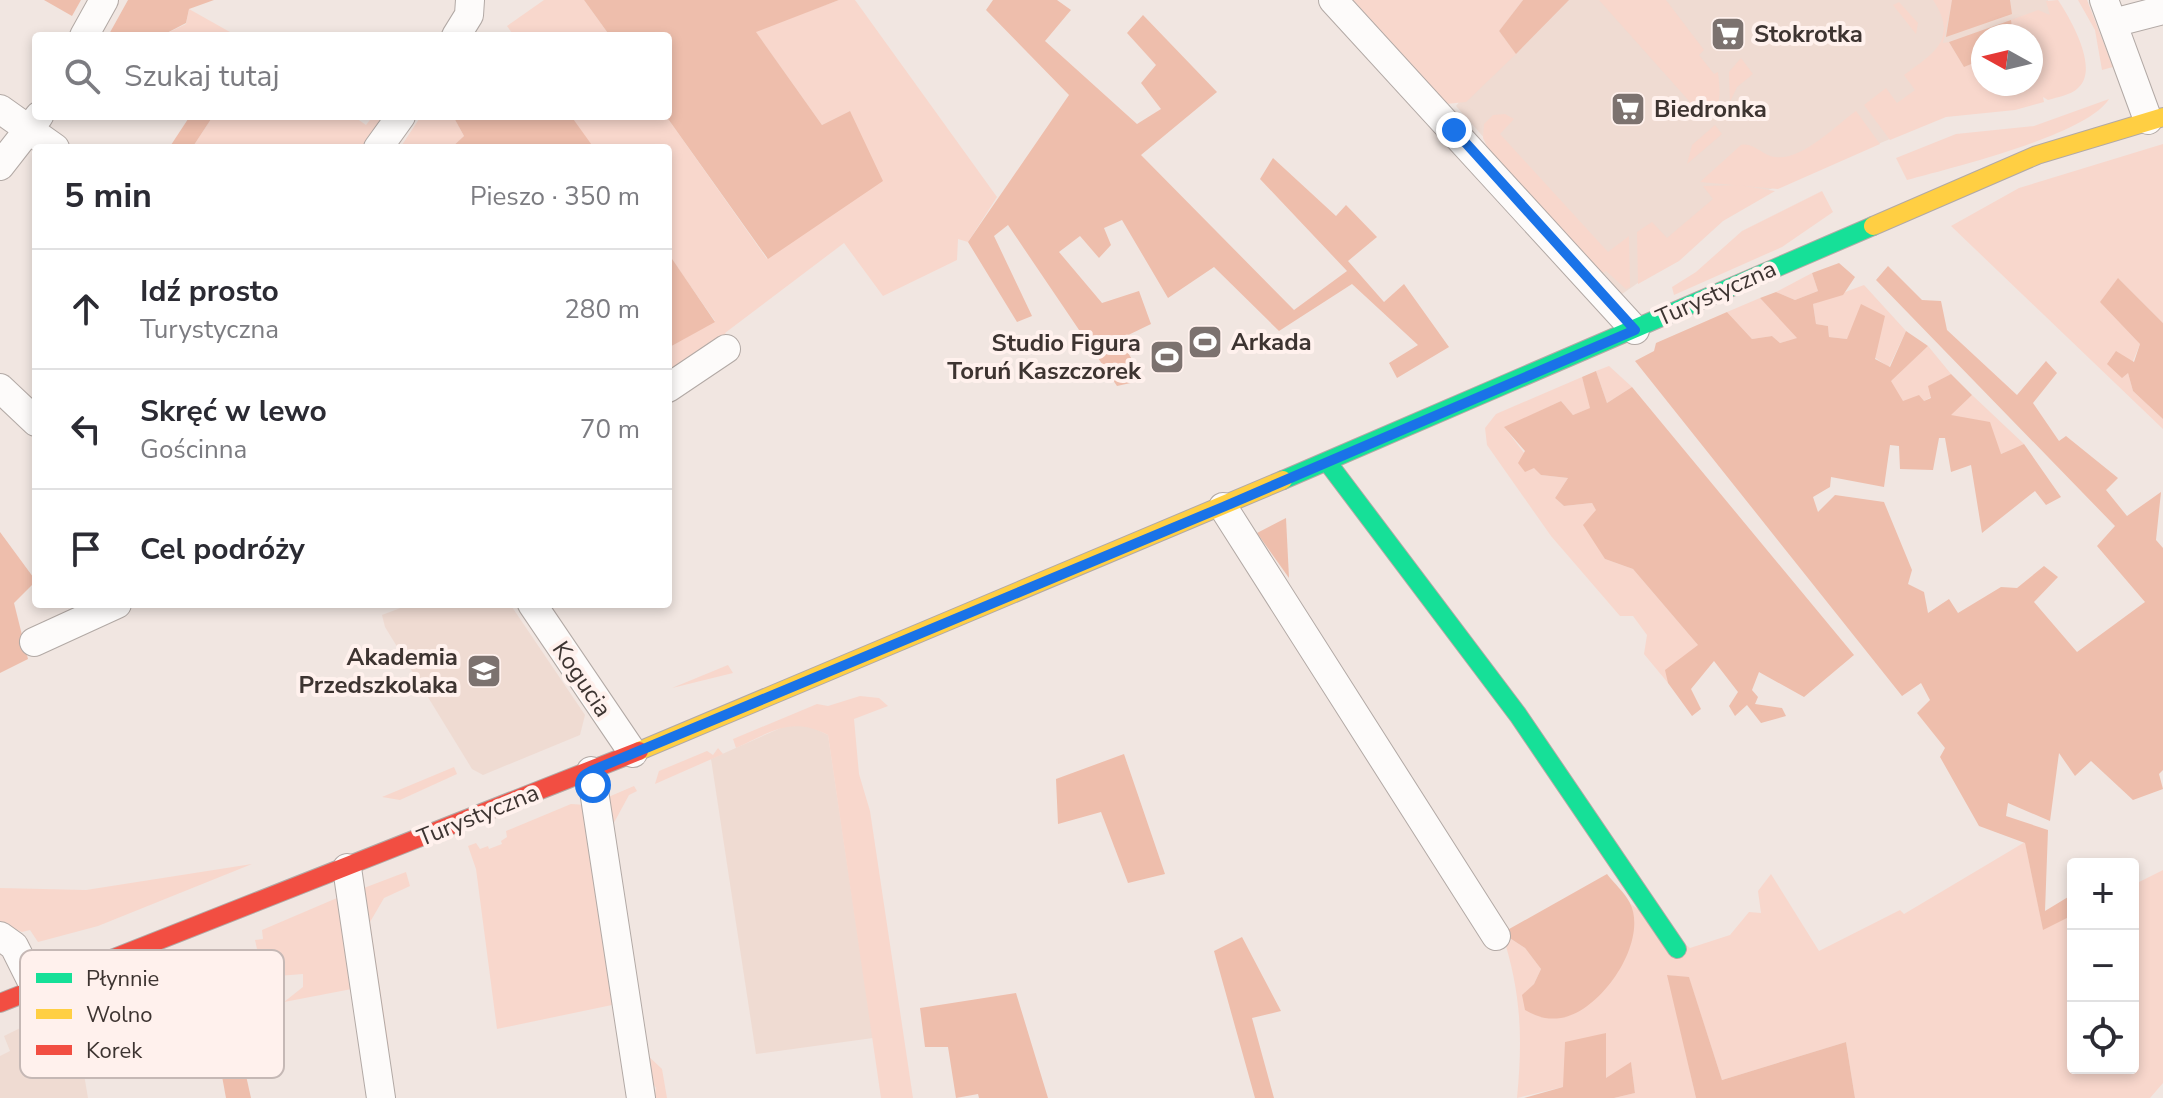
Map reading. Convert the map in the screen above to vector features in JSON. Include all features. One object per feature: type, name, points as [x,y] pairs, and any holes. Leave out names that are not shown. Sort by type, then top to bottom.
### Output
[{"type":"main road","name":"Turystyczna","points":[[138,950],[591,771],[1223,507],[2037,155],[2156,119]]},
{"type":"main road","points":[[1328,463],[1518,715],[1677,949]]},
{"type":"main road","name":"Turystyczna","points":[[0,1003],[20,996]]},
{"type":"street","points":[[86,32],[104,0]]},
{"type":"street","points":[[458,32],[469,15],[470,0]]},
{"type":"street","points":[[1333,0],[1635,330]]},
{"type":"street","points":[[2156,119],[2109,12],[2163,10]]},
{"type":"street","points":[[0,109],[35,123],[52,144]]},
{"type":"street","points":[[381,144],[398,120]]},
{"type":"street","points":[[0,166],[35,123]]},
{"type":"street","points":[[672,385],[726,349]]},
{"type":"street","points":[[0,388],[32,418]]},
{"type":"street","points":[[1223,507],[1496,936]]},
{"type":"street","points":[[34,642],[108,608]]},
{"type":"street","name":"Kogucia","points":[[535,608],[633,753]]},
{"type":"street","points":[[591,771],[641,1098]]},
{"type":"street","points":[[347,868],[381,1098]]},
{"type":"street","points":[[0,936],[14,946],[20,958]]},
{"type":"shaded area","points":[[44,0],[81,0],[72,16]]},
{"type":"shaded area","points":[[128,0],[214,0],[189,9],[186,23],[169,32],[110,32]]},
{"type":"shaded area","points":[[544,0],[584,0],[607,32],[511,32],[507,26]]},
{"type":"shaded area","points":[[584,0],[839,0],[756,32],[822,125],[850,111],[883,181],[768,259],[669,120],[672,120],[672,32],[607,32]]},
{"type":"shaded area","points":[[839,0],[855,0],[997,197],[968,242],[958,239],[957,260],[883,296],[844,243],[725,333],[741,357],[726,343],[672,377],[672,346],[715,321],[672,260],[672,144],[590,144],[573,120],[669,120],[767,259],[850,111],[822,125],[755,31]]},
{"type":"shaded area","points":[[993,0],[1057,0],[1071,10],[1045,41],[1137,124],[1161,109],[1141,83],[1156,65],[1127,33],[1143,15],[1217,92],[1141,155],[1294,310],[1347,271],[1260,179],[1273,158],[1336,216],[1346,205],[1377,237],[1348,261],[1384,302],[1404,284],[1449,347],[1397,378],[1389,363],[1418,345],[1352,284],[1279,331],[1214,267],[1168,298],[1122,220],[1104,228],[1111,245],[1099,258],[1080,236],[1059,252],[1102,303],[1139,291],[1151,324],[1120,339],[1144,380],[1117,386],[1008,225],[994,236],[1032,316],[1017,322],[968,242],[1069,95],[986,10]]},
{"type":"shaded area","points":[[1353,0],[1523,0],[1499,31],[1516,54],[1466,102],[1446,104]]},
{"type":"shaded area","points":[[1523,0],[1569,0],[1516,54],[1499,31]]},
{"type":"shaded area","points":[[1541,0],[2048,0],[2070,64],[2043,45],[2043,24],[1971,24],[1971,96],[1992,96],[1723,209],[1681,253],[1622,294],[1456,106]]},
{"type":"shaded area","points":[[1599,0],[1666,0],[1704,50],[1699,55],[1714,74],[1718,72],[1718,104],[1706,120]]},
{"type":"shaded area","points":[[1933,0],[1952,0],[1943,43],[1949,42],[1964,67],[1971,64],[1971,96],[2043,96],[2043,24],[2012,24],[2011,20],[2038,10],[2050,15],[2046,1],[2058,0],[2081,44],[2086,69],[2084,80],[2078,88],[2064,96],[2048,100],[2043,97],[2044,102],[2015,110],[1946,117],[1890,140],[1864,105],[1886,88],[1897,103],[1915,90],[1904,75],[1940,44],[1944,25]]},
{"type":"shaded area","points":[[1952,0],[2010,0],[2012,14],[1983,24],[1971,24],[1971,28],[1946,37]]},
{"type":"shaded area","points":[[2078,0],[2087,0],[2113,67],[2102,70],[2095,30]]},
{"type":"shaded area","points":[[1899,2],[1918,23],[1916,34],[1893,5]]},
{"type":"shaded area","points":[[189,9],[230,32],[169,32],[186,24]]},
{"type":"shaded area","points":[[1971,34],[1971,64],[1964,67],[1949,42]]},
{"type":"shaded area","points":[[1741,58],[1753,74],[1737,87],[1730,102],[1729,72]]},
{"type":"shaded area","points":[[2109,99],[2096,112],[2047,137],[1954,167],[1907,180],[1896,158],[1956,134],[2034,126]]},
{"type":"shaded area","points":[[1856,111],[1880,144],[1778,189],[1700,182],[1741,145],[1750,145],[1775,157],[1796,154]]},
{"type":"shaded area","points":[[1505,114],[1514,119],[1500,134],[1608,252],[1629,236],[1630,287],[1626,289],[1606,271],[1599,275],[1491,155],[1483,138],[1484,124],[1493,115]]},
{"type":"shaded area","points":[[187,120],[210,120],[195,144],[172,144]]},
{"type":"shaded area","points":[[210,120],[359,120],[366,125],[370,120],[383,120],[367,144],[195,144]]},
{"type":"shaded area","points":[[418,120],[455,120],[464,136],[455,144],[403,144]]},
{"type":"shaded area","points":[[455,120],[574,120],[591,144],[455,144],[464,136]]},
{"type":"shaded area","points":[[1715,125],[1722,134],[1687,164],[1692,145]]},
{"type":"shaded area","points":[[2163,144],[2163,323],[2119,279],[2140,344],[2128,373],[2133,391],[2163,419],[2163,429],[1951,226],[2019,188]]},
{"type":"shaded area","points":[[1739,185],[1775,191],[1723,221],[1679,261],[1638,284],[1637,232],[1652,222],[1667,238],[1713,199],[1703,186]]},
{"type":"shaded area","points":[[1822,191],[1833,212],[1782,247],[1674,295],[1672,287],[1696,272],[1742,231]]},
{"type":"shaded area","points":[[672,259],[715,322],[672,346]]},
{"type":"shaded area","points":[[1839,263],[1855,277],[1843,295],[1813,304],[1816,324],[1828,326],[1829,337],[1847,339],[1861,304],[1885,316],[1875,359],[1890,367],[1906,331],[1928,346],[1891,381],[1903,401],[1919,395],[1924,401],[1931,398],[1928,386],[1951,374],[1972,395],[1951,415],[1990,422],[2001,454],[2024,444],[2061,497],[2046,505],[2035,491],[1982,533],[1971,465],[1951,472],[1945,438],[1939,438],[1933,470],[1900,469],[1899,446],[1890,445],[1884,487],[1831,477],[1830,487],[1813,497],[1818,512],[1835,495],[1884,502],[1912,570],[1908,584],[1924,592],[1928,613],[1949,599],[1958,613],[2001,587],[2017,588],[2044,566],[2058,577],[2034,602],[2077,652],[2145,602],[2097,546],[2115,526],[1876,280],[1888,266],[1922,300],[1941,301],[1947,330],[2017,395],[2046,361],[2057,373],[2033,403],[2059,441],[2066,436],[2118,478],[2106,490],[2127,516],[2161,492],[2156,540],[2163,548],[2163,770],[2159,774],[2163,789],[2133,800],[2091,761],[2075,776],[2059,753],[2050,821],[2008,803],[2006,816],[2048,830],[2045,911],[2067,898],[2067,918],[2043,930],[2025,843],[1979,826],[1940,757],[1945,748],[1917,713],[1930,700],[1921,683],[1902,696],[1635,361],[1654,351],[1656,343],[1727,312],[1752,339],[1772,336],[1780,343],[1797,338],[1760,298],[1776,292],[1795,300],[1818,291],[1812,273]]},
{"type":"shaded area","points":[[1812,273],[1818,291],[1795,300],[1776,292]]},
{"type":"shaded area","points":[[2118,278],[2163,323],[2163,419],[2133,391],[2128,373],[2122,378],[2107,364],[2116,351],[2134,362],[2140,344],[2100,302]]},
{"type":"shaded area","points":[[1864,285],[1906,331],[1889,367],[1847,339],[1829,337],[1828,326],[1816,324],[1813,304]]},
{"type":"shaded area","points":[[1760,298],[1798,338],[1780,343],[1772,336],[1752,339],[1727,312]]},
{"type":"shaded area","points":[[1928,346],[1951,374],[1929,386],[1931,397],[1924,401],[1903,402],[1890,381]]},
{"type":"shaded area","points":[[1609,366],[1632,387],[1607,403],[1596,371]]},
{"type":"shaded area","points":[[1596,371],[1607,403],[1632,387],[1854,655],[1804,697],[1759,672],[1752,690],[1758,697],[1755,704],[1782,708],[1786,716],[1761,723],[1747,705],[1735,716],[1729,706],[1738,692],[1714,661],[1691,689],[1701,709],[1692,716],[1668,683],[1665,670],[1698,645],[1633,569],[1605,559],[1583,525],[1596,510],[1592,503],[1564,506],[1555,498],[1568,478],[1541,475],[1534,468],[1525,472],[1518,463],[1525,451],[1504,427],[1561,401],[1573,415],[1590,408],[1582,377]]},
{"type":"shaded area","points":[[1582,377],[1591,408],[1573,415],[1561,401],[1505,428],[1541,475],[1568,478],[1555,498],[1564,506],[1592,503],[1597,510],[1605,559],[1633,569],[1699,646],[1666,670],[1668,683],[1644,654],[1647,635],[1633,616],[1620,616],[1551,536],[1487,445],[1485,428],[1496,414]]},
{"type":"shaded area","points":[[1972,395],[2024,444],[2001,454],[1950,414]]},
{"type":"shaded area","points":[[1286,518],[1289,578],[1257,533]]},
{"type":"shaded area","points":[[0,532],[32,576],[32,585],[14,603],[28,659],[0,673]]},
{"type":"shaded area","name":"Akademia Przedszkolaka","points":[[400,608],[513,608],[585,715],[580,735],[483,775],[472,769],[385,627],[382,615]]},
{"type":"shaded area","points":[[728,665],[733,673],[672,688]]},
{"type":"shaded area","points":[[860,696],[879,698],[888,706],[854,719],[859,774],[870,811],[913,1098],[881,1098],[828,735],[815,729],[792,727],[781,728],[736,748],[733,739],[817,704],[828,706]]},
{"type":"shaded area","points":[[806,724],[828,735],[873,1038],[756,1054],[711,759],[783,727]]},
{"type":"shaded area","points":[[718,748],[723,754],[655,784],[659,771],[707,751],[713,755]]},
{"type":"shaded area","points":[[1124,754],[1165,874],[1128,883],[1101,812],[1058,824],[1056,779]]},
{"type":"shaded area","points":[[454,767],[457,774],[400,800],[382,797]]},
{"type":"shaded area","points":[[634,786],[637,791],[629,795],[610,830],[645,1053],[662,1069],[667,1098],[654,1098],[656,1088],[645,1071],[602,815],[606,798]]},
{"type":"shaded area","points":[[571,804],[586,805],[615,994],[612,1005],[497,1029],[476,869],[468,846],[476,843],[480,849],[488,846],[489,849],[502,844],[501,841],[507,837],[506,831]]},
{"type":"shaded area","points":[[2025,842],[2043,929],[2067,918],[2067,1074],[2139,1074],[2139,882],[2163,870],[2163,1083],[2150,1098],[1855,1098],[1846,1042],[1722,1080],[1689,978],[1668,975],[1696,1098],[1614,1098],[1635,1093],[1631,1063],[1606,1079],[1605,1033],[1563,1087],[1517,1098],[1519,1014],[1502,933],[1525,948],[1541,969],[1534,984],[1523,995],[1631,904],[1690,948],[1730,935],[1749,912],[1761,913],[1758,891],[1771,874],[1819,951],[1900,910],[1904,914]]},
{"type":"shaded area","points":[[252,864],[98,926],[38,942],[30,930],[22,932],[0,922],[0,888],[86,890]]},
{"type":"shaded area","points":[[406,872],[410,886],[384,898],[370,922],[389,1048],[383,1046],[356,891]]},
{"type":"shaded area","points":[[1607,874],[1628,899],[1634,919],[1633,937],[1618,973],[1591,1003],[1576,1013],[1551,1019],[1525,1010],[1522,995],[1534,984],[1541,969],[1525,948],[1502,933]]},
{"type":"shaded area","points":[[337,898],[343,901],[357,988],[284,1002],[303,987],[303,974],[284,976],[284,950],[257,950],[255,940],[263,939],[262,930]]},
{"type":"shaded area","points":[[1242,937],[1281,1011],[1252,1018],[1274,1098],[1255,1098],[1214,951]]},
{"type":"shaded area","points":[[1667,975],[1689,977],[1722,1080],[1846,1042],[1855,1098],[1696,1098]]},
{"type":"shaded area","points":[[1016,993],[1048,1098],[979,1098],[978,1094],[956,1098],[948,1047],[925,1047],[920,1008]]},
{"type":"shaded area","points":[[20,1028],[20,1078],[85,1078],[88,1098],[0,1098],[0,1056],[10,1051],[4,1036]]},
{"type":"shaded area","points":[[1606,1033],[1606,1078],[1631,1062],[1635,1093],[1614,1098],[1524,1098],[1563,1087],[1565,1042]]},
{"type":"shaded area","points":[[222,1078],[247,1078],[251,1098],[226,1098]]},
{"type":"traffic: fast","points":[[1283,480],[1873,226]]},
{"type":"traffic: fast","points":[[1328,463],[1518,715],[1677,949]]},
{"type":"traffic: slow","points":[[1873,226],[2037,155],[2163,117]]},
{"type":"traffic: slow","points":[[639,751],[1283,480]]},
{"type":"traffic: jam","points":[[134,950],[639,751]]},
{"type":"traffic: jam","points":[[0,1003],[20,995]]},
{"type":"place","name":"Stokrotka","points":[[1728,34]]},
{"type":"place","name":"Biedronka","points":[[1628,109]]},
{"type":"place","name":"Arkada","points":[[1205,342]]},
{"type":"place","name":"Studio Figura Toruń Kaszczorek","points":[[1167,357]]},
{"type":"place","name":"Akademia Przedszkolaka","points":[[484,671]]},
{"type":"route","points":[[593,785],[591,771],[1328,463],[1635,330],[1454,130]]}]
